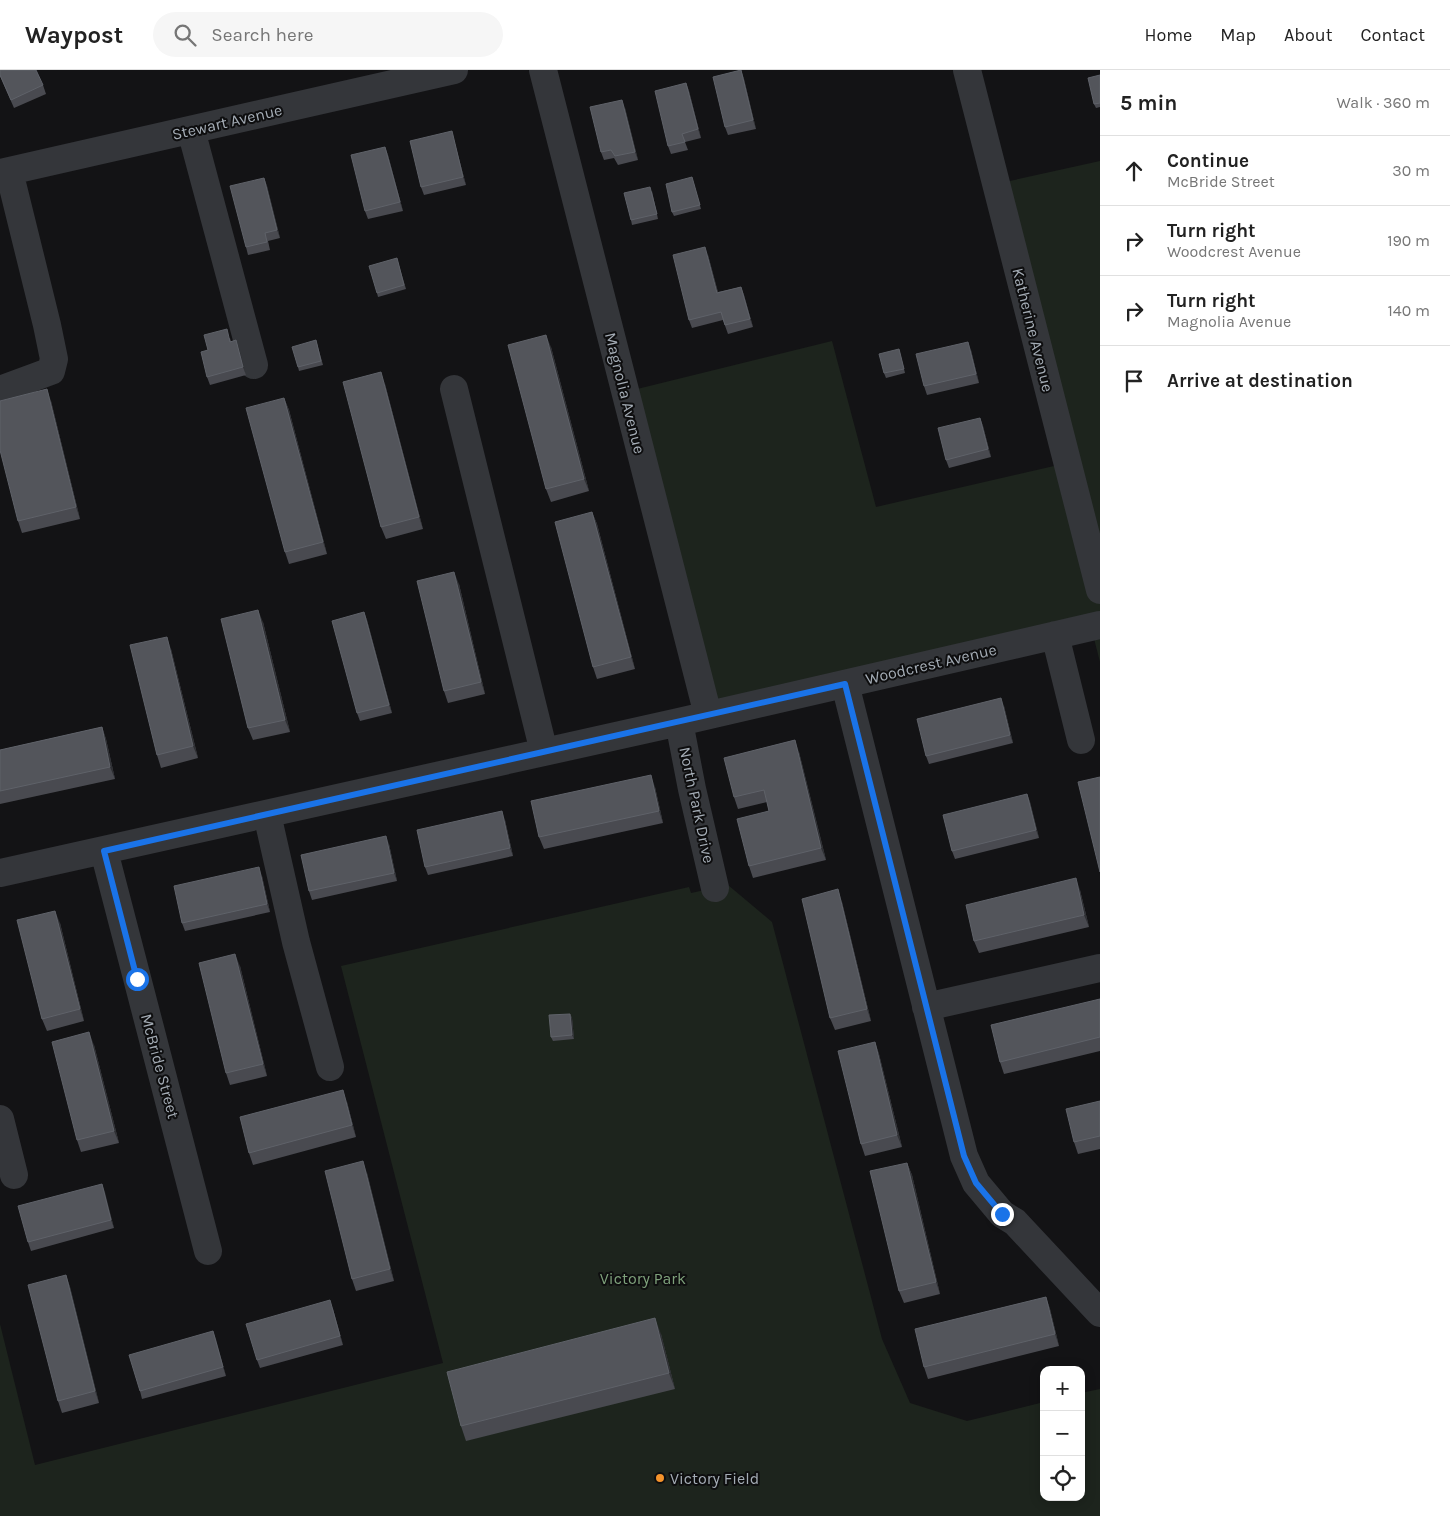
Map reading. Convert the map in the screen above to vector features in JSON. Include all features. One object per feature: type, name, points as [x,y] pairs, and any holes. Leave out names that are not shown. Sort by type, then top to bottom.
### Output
[{"type":"street","name":"Stewart Avenue","points":[[5,172],[454,70]]},
{"type":"street","name":"Magnolia Avenue","points":[[543,70],[708,715]]},
{"type":"street","name":"Katherine Avenue","points":[[967,70],[1100,590]]},
{"type":"street","points":[[191,130],[254,365]]},
{"type":"street","points":[[0,390],[51,372],[54,359],[47,325],[5,172]]},
{"type":"street","points":[[454,389],[544,752]]},
{"type":"street","name":"Woodcrest Avenue","points":[[0,873],[679,722],[1100,625]]},
{"type":"street","points":[[1055,635],[1081,740]]},
{"type":"street","points":[[845,684],[964,1156],[976,1183],[1002,1214],[1015,1222],[1100,1313]]},
{"type":"street","name":"North Park Drive","points":[[679,722],[715,888]]},
{"type":"street","points":[[267,814],[296,942],[330,1067]]},
{"type":"street","name":"McBride Street","points":[[104,851],[208,1251]]},
{"type":"street","points":[[926,1007],[1100,968]]},
{"type":"street","points":[[0,1119],[14,1174]]},
{"type":"green space","points":[[1100,161],[1100,662],[1091,627],[708,715],[625,392],[832,341],[876,507],[1067,463],[996,184]]},
{"type":"green space","name":"Victory Park","points":[[728,885],[772,922],[882,1339],[910,1403],[967,1421],[1040,1403],[1040,1501],[1085,1501],[1085,1392],[1100,1389],[1100,1516],[0,1516],[0,1324],[35,1465],[443,1363],[341,966],[689,887],[691,893]]},
{"type":"building","points":[[0,70],[36,70],[43,85],[11,100],[0,75]]},
{"type":"building","points":[[741,70],[753,120],[725,127],[713,77]]},
{"type":"building","points":[[1100,75],[1100,103],[1094,104],[1088,78]]},
{"type":"building","points":[[686,83],[698,129],[682,134],[685,142],[668,146],[655,91]]},
{"type":"building","points":[[622,100],[635,152],[615,156],[611,150],[601,152],[590,107]]},
{"type":"building","points":[[452,131],[463,177],[421,187],[410,141]]},
{"type":"building","points":[[385,147],[400,202],[365,211],[351,155]]},
{"type":"building","points":[[692,177],[700,205],[672,212],[666,184]]},
{"type":"building","points":[[264,178],[277,230],[265,233],[267,242],[246,247],[230,186]]},
{"type":"building","points":[[650,187],[657,214],[631,220],[624,193]]},
{"type":"building","points":[[705,247],[717,293],[741,287],[750,319],[725,325],[721,312],[689,320],[673,255]]},
{"type":"building","points":[[397,258],[404,285],[377,293],[369,266]]},
{"type":"building","points":[[227,329],[230,342],[236,340],[243,367],[207,377],[201,352],[208,350],[204,335]]},
{"type":"building","points":[[546,335],[584,479],[546,489],[508,345]]},
{"type":"building","points":[[316,340],[321,361],[298,367],[292,347]]},
{"type":"building","points":[[968,342],[976,374],[924,386],[916,354]]},
{"type":"building","points":[[899,349],[904,369],[884,373],[879,354]]},
{"type":"building","points":[[381,372],[419,517],[381,527],[343,382]]},
{"type":"building","points":[[47,389],[76,507],[18,521],[0,450],[0,401]]},
{"type":"building","points":[[284,398],[323,542],[285,552],[246,408]]},
{"type":"building","points":[[980,418],[988,449],[946,460],[938,428]]},
{"type":"building","points":[[592,512],[631,657],[593,667],[555,522]]},
{"type":"building","points":[[454,572],[481,682],[444,691],[417,581]]},
{"type":"building","points":[[258,610],[285,720],[248,728],[221,619]]},
{"type":"building","points":[[364,612],[389,705],[357,713],[332,621]]},
{"type":"building","points":[[167,637],[193,746],[157,755],[130,645]]},
{"type":"building","points":[[1001,698],[1010,735],[926,756],[917,719]]},
{"type":"building","points":[[102,727],[110,767],[0,791],[0,750]]},
{"type":"building","points":[[795,740],[821,848],[749,866],[737,819],[769,811],[764,790],[734,797],[724,758]]},
{"type":"building","points":[[651,775],[659,811],[539,837],[531,801]]},
{"type":"building","points":[[1100,777],[1100,872],[1078,782]]},
{"type":"building","points":[[1027,794],[1036,830],[952,851],[943,815]]},
{"type":"building","points":[[502,811],[510,848],[425,867],[417,830]]},
{"type":"building","points":[[386,836],[394,873],[309,891],[301,855]]},
{"type":"building","points":[[259,867],[267,904],[182,923],[174,886]]},
{"type":"building","points":[[1076,878],[1084,915],[974,941],[966,905]]},
{"type":"building","points":[[838,889],[867,1009],[830,1018],[802,899]]},
{"type":"building","points":[[55,911],[80,1009],[42,1019],[17,920]]},
{"type":"building","points":[[235,954],[263,1064],[226,1073],[199,963]]},
{"type":"building","points":[[1100,999],[1100,1037],[1000,1062],[991,1025]]},
{"type":"building","points":[[570,1014],[572,1035],[551,1037],[549,1015]]},
{"type":"building","points":[[89,1032],[114,1131],[77,1140],[52,1042]]},
{"type":"building","points":[[875,1042],[897,1135],[861,1144],[838,1051]]},
{"type":"building","points":[[343,1090],[352,1125],[249,1153],[240,1117]]},
{"type":"building","points":[[1100,1101],[1100,1136],[1074,1142],[1066,1109]]},
{"type":"building","points":[[363,1161],[390,1269],[352,1279],[325,1171]]},
{"type":"building","points":[[907,1163],[936,1282],[899,1291],[870,1171]]},
{"type":"building","points":[[102,1184],[111,1220],[28,1242],[18,1206]]},
{"type":"building","points":[[66,1275],[95,1391],[58,1401],[28,1285]]},
{"type":"building","points":[[1046,1297],[1055,1334],[924,1367],[915,1329]]},
{"type":"building","points":[[330,1300],[340,1336],[257,1360],[246,1324]]},
{"type":"building","points":[[655,1318],[669,1373],[461,1426],[447,1372]]},
{"type":"building","points":[[213,1331],[223,1367],[140,1391],[129,1355]]},
{"type":"place","name":"Victory Field","points":[[660,1478]]},
{"type":"route","points":[[137,979],[104,851],[845,684],[964,1156],[976,1183],[1002,1214]]}]
